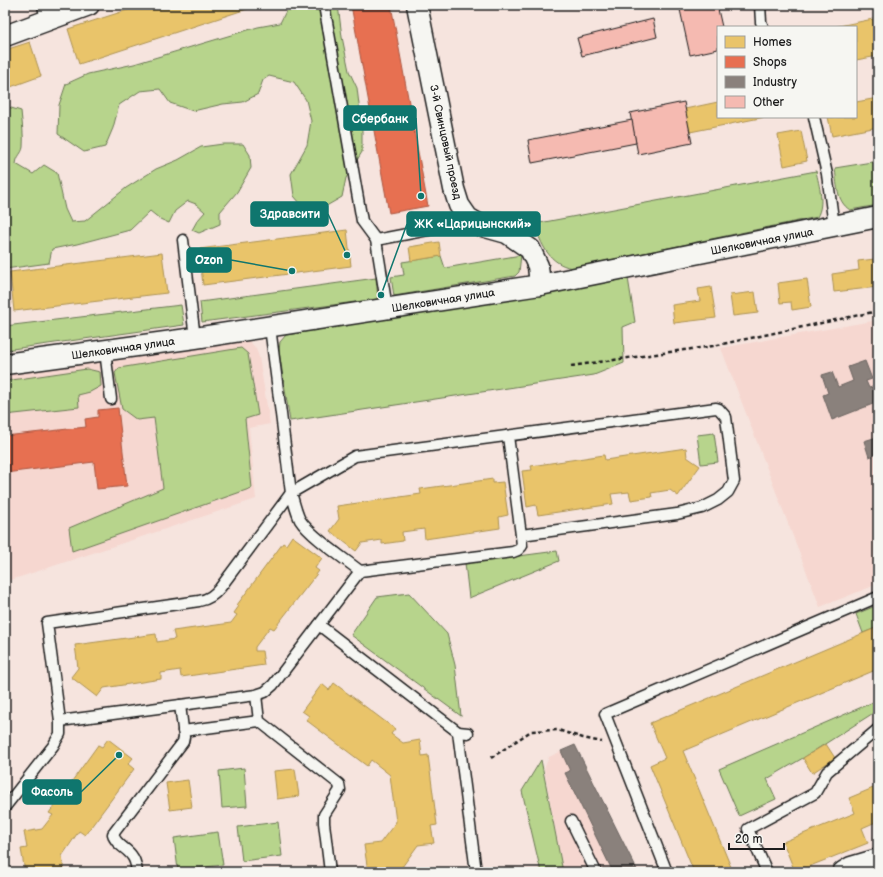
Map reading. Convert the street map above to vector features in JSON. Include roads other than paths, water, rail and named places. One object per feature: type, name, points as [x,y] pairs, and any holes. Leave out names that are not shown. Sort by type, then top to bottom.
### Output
[{"type":"street","points":[[5,36],[45,13],[88,5]]},
{"type":"street","name":"3-й Свинцовый проезд","points":[[417,5],[454,189],[459,205],[468,218]]},
{"type":"street","points":[[468,218],[482,226],[507,233],[530,249],[538,266],[540,285]]},
{"type":"street","name":"Шелковичная улица","points":[[5,364],[196,338],[540,285],[878,218]]},
{"type":"street","points":[[843,872],[851,867],[878,858]]},
{"type":"lane","points":[[324,5],[362,221],[376,240],[387,308]]},
{"type":"lane","points":[[760,5],[763,26]]},
{"type":"lane","points":[[814,118],[827,174],[834,226]]},
{"type":"lane","points":[[376,240],[438,228],[468,218]]},
{"type":"lane","points":[[183,240],[196,338]]},
{"type":"lane","points":[[270,327],[291,493],[295,509],[301,521],[311,533],[360,571],[513,552],[518,550],[522,546],[508,436]]},
{"type":"lane","points":[[105,351],[111,399]]},
{"type":"lane","points":[[5,807],[53,746],[60,734],[60,721],[43,624],[207,599],[214,595],[220,588],[291,493],[355,456],[716,408],[719,409],[726,417],[734,481],[728,492],[718,500],[702,508],[677,514],[521,535]]},
{"type":"lane","points":[[60,721],[256,695],[265,692],[360,571]]},
{"type":"lane","points":[[667,872],[605,714],[878,597]]},
{"type":"lane","points":[[319,625],[463,733],[476,872]]},
{"type":"lane","points":[[256,695],[259,721],[339,784],[340,790],[324,815],[330,872]]},
{"type":"lane","points":[[137,872],[133,857],[114,840],[113,834],[183,742],[180,705]]},
{"type":"lane","points":[[183,731],[259,721]]},
{"type":"lane","points":[[767,872],[748,829],[815,793],[827,772],[878,728]]},
{"type":"lane","points":[[571,821],[596,872]]},
{"type":"place","name":"Сбербанк","points":[[421,196]]},
{"type":"place","name":"Здравсити","points":[[347,255]]},
{"type":"place","name":"Ozon","points":[[292,271]]},
{"type":"place","name":"ЖК «Царицынский»","points":[[381,295]]},
{"type":"place","name":"Фасоль","points":[[119,755]]}]
